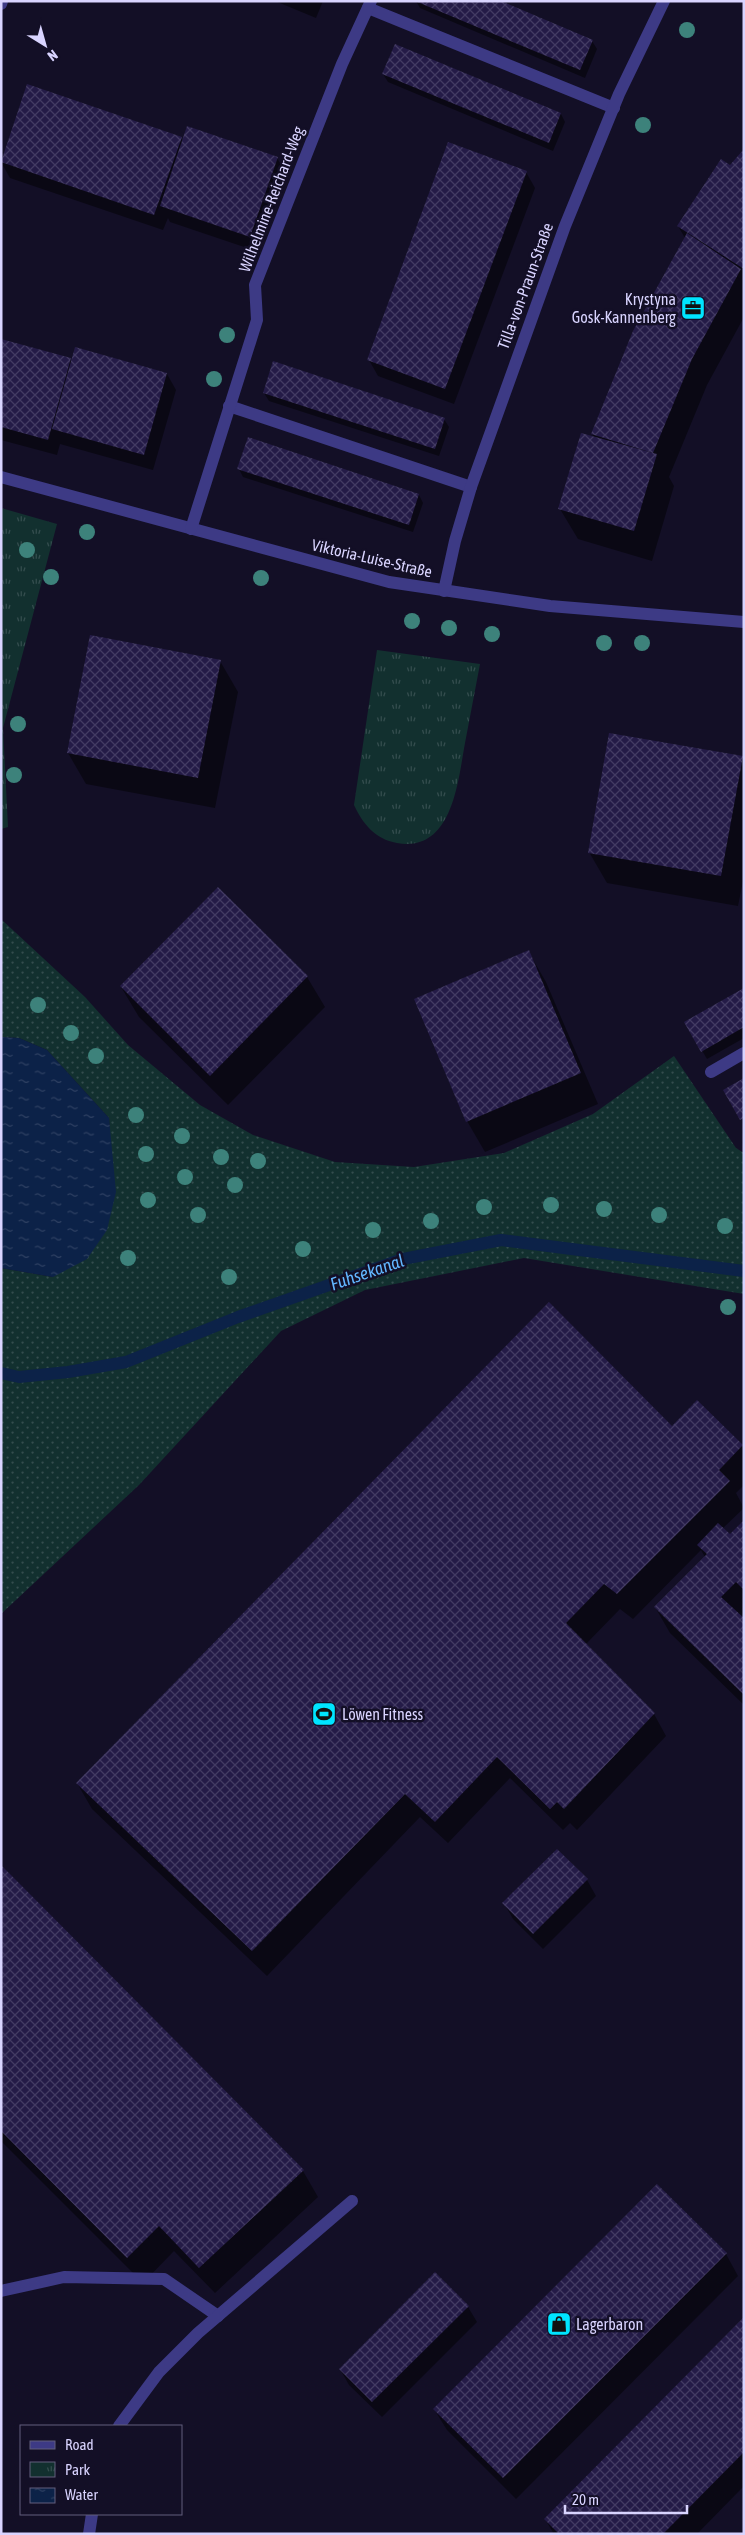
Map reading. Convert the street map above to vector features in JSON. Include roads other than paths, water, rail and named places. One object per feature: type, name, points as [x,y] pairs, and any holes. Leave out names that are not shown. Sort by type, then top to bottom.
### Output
[{"type":"street","name":"Tilla-von-Praun-Straße","points":[[444,591],[455,541],[471,487],[565,226],[614,108],[664,1]]},
{"type":"street","points":[[370,4],[614,108]]},
{"type":"street","name":"Wilhelmine-Reichard-Weg","points":[[191,529],[258,320],[255,285],[342,64],[370,4]]},
{"type":"street","points":[[229,406],[471,487]]},
{"type":"street","name":"Viktoria-Luise-Straße","points":[[1,477],[389,582],[550,606],[744,622]]},
{"type":"street","points":[[711,1072],[744,1054]]},
{"type":"street","points":[[119,2425],[121,2420],[159,2372],[218,2316],[352,2201]]},
{"type":"street","points":[[1,2291],[64,2277],[164,2278],[218,2316]]},
{"type":"street","points":[[89,2534],[92,2515]]},
{"type":"water","points":[[1,1037],[19,1038],[47,1050],[109,1118],[116,1192],[107,1230],[87,1259],[53,1277],[1,1268]]},
{"type":"waterway","name":"Fuhsekanal","points":[[1,1373],[19,1377],[68,1372],[126,1362],[238,1317],[403,1259],[501,1240],[744,1271]]},
{"type":"place","name":"Krystyna Gosk-Kannenberg","points":[[693,308]]},
{"type":"place","name":"Löwen Fitness","points":[[324,1714]]},
{"type":"place","name":"Lagerbaron","points":[[559,2324]]}]
